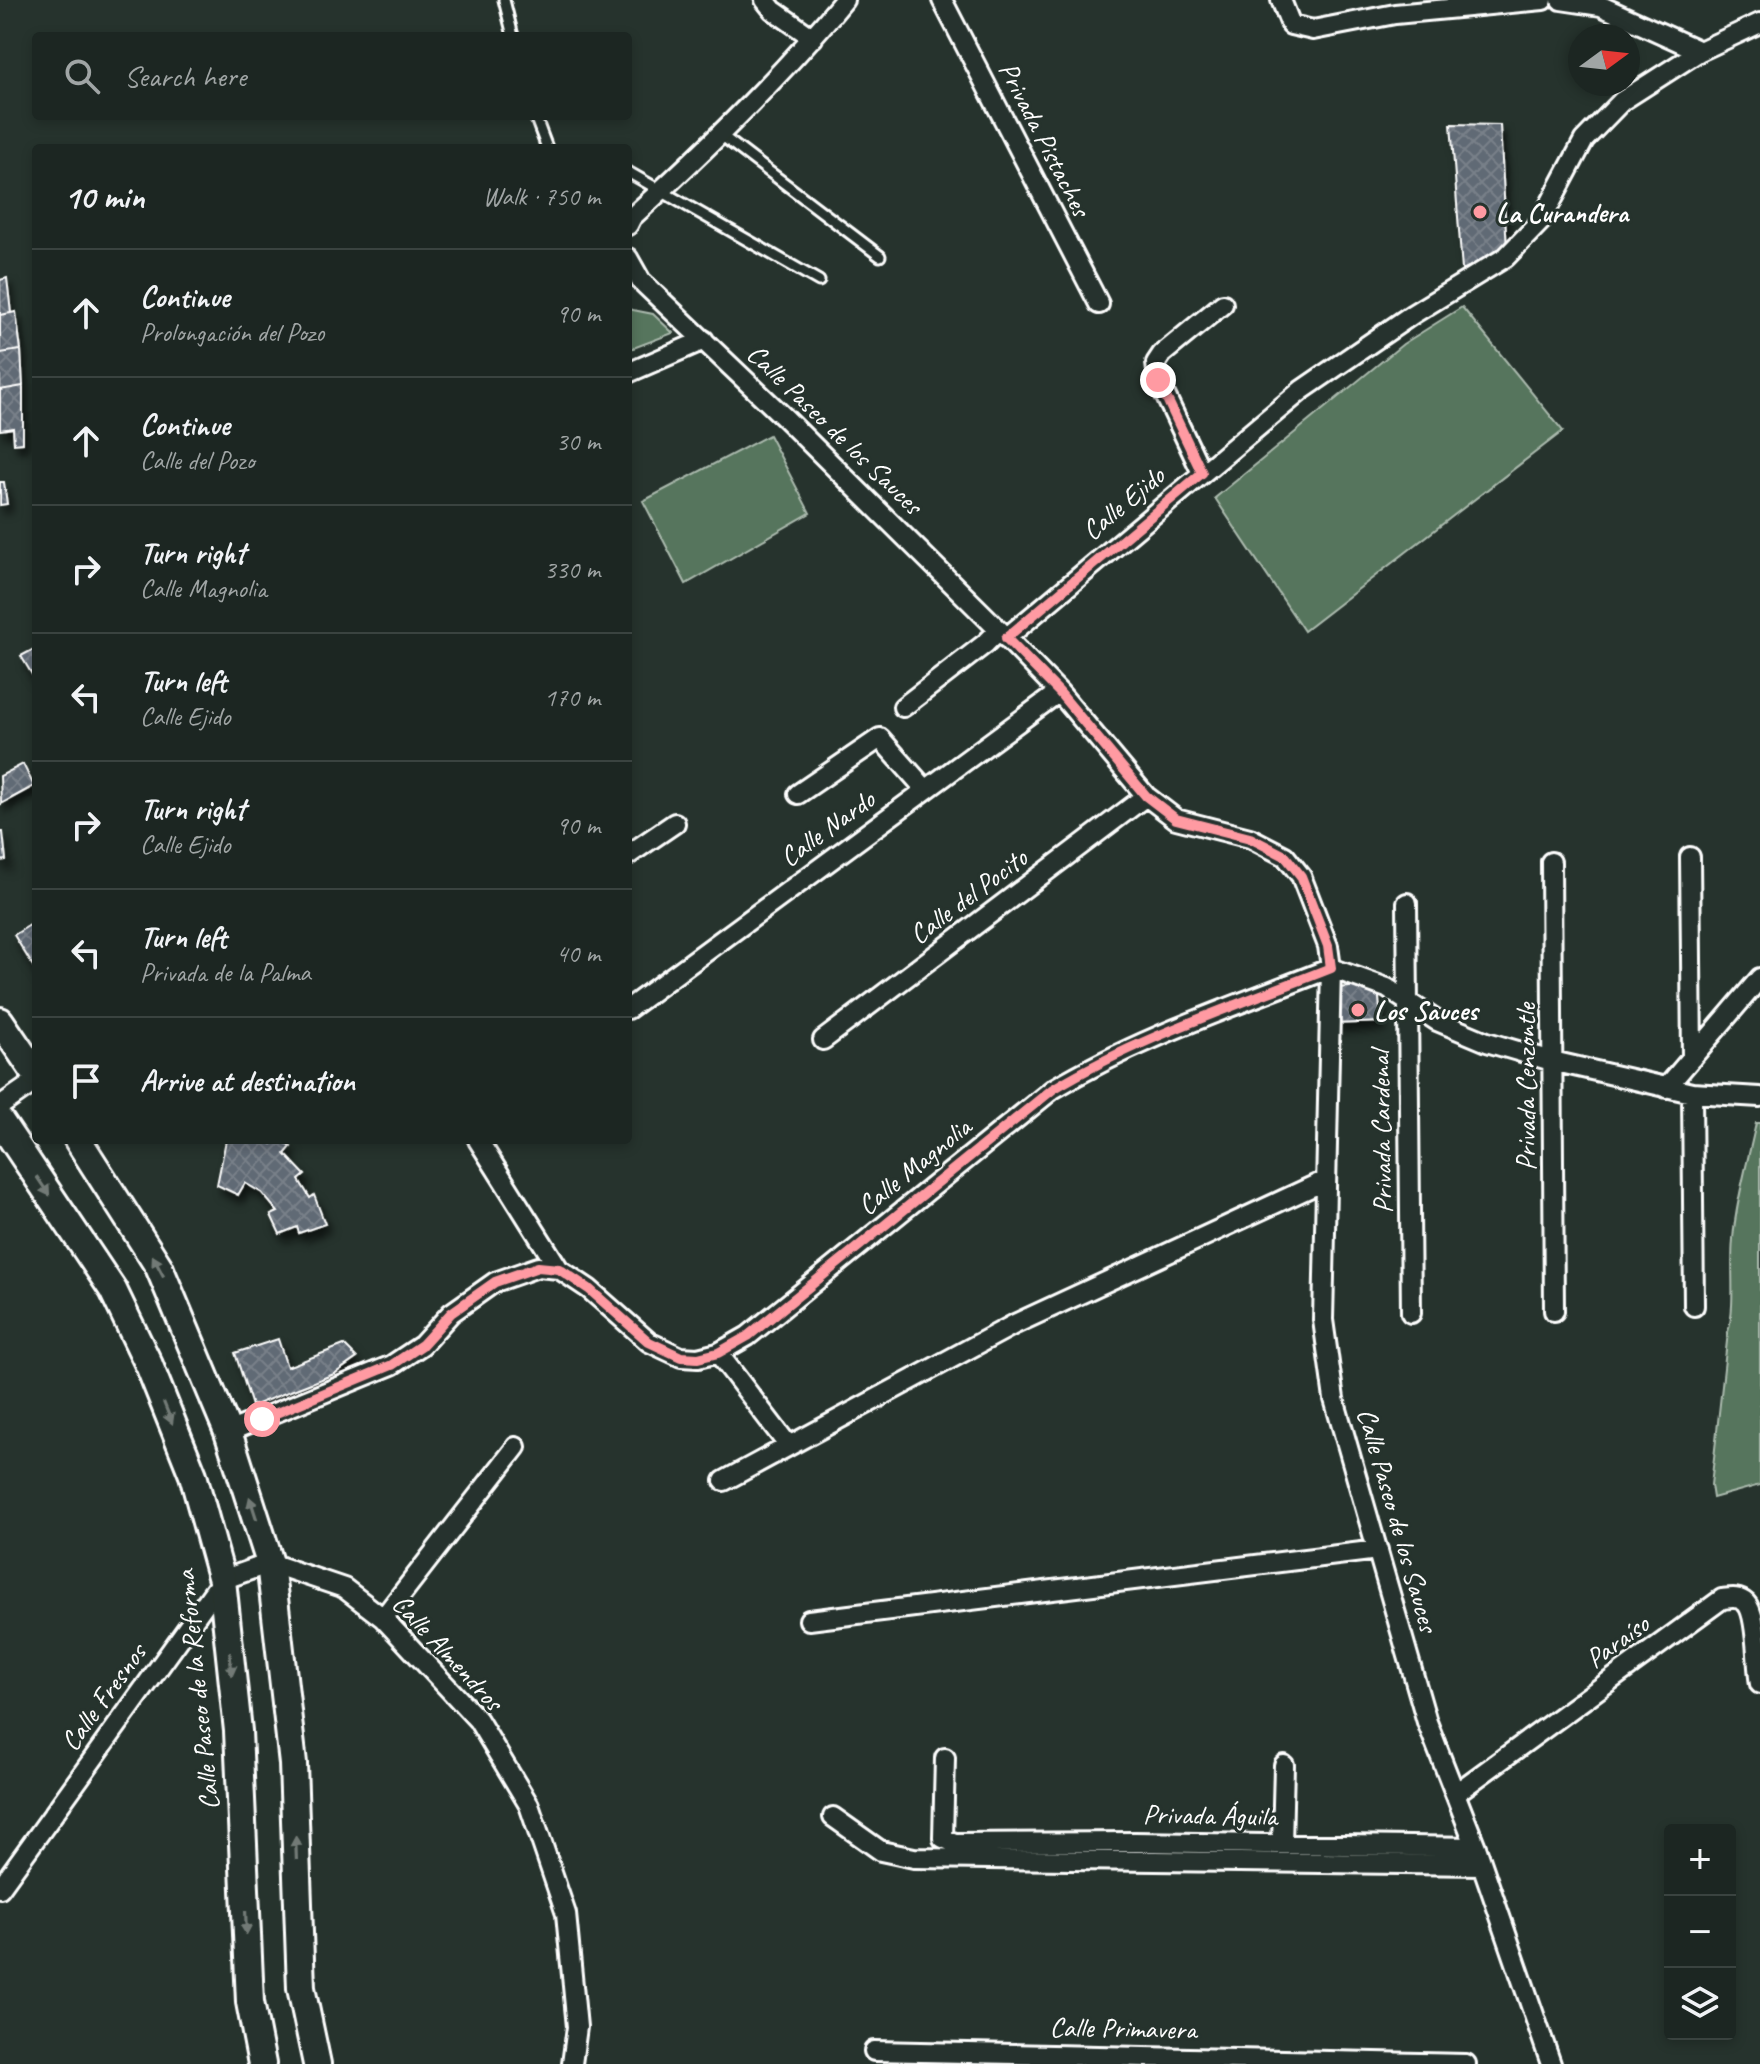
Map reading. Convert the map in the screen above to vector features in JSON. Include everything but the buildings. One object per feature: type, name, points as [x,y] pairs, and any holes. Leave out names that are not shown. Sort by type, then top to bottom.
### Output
[{"type":"main road","points":[[0,1021],[32,1068]]},
{"type":"main road","name":"Calle Paseo de la Reforma","points":[[0,1121],[113,1290],[149,1365],[193,1475],[222,1580],[238,1731],[250,2002],[262,2064]]},
{"type":"main road","points":[[81,1144],[159,1267],[228,1432],[270,1563],[293,1764],[301,1988],[317,2064]]},
{"type":"street","points":[[765,0],[773,10],[813,38]]},
{"type":"street","name":"Privada Pistaches","points":[[942,0],[1099,304]]},
{"type":"street","points":[[1281,0],[1291,25],[1313,30],[1395,14],[1543,0]]},
{"type":"street","points":[[1561,0],[1601,6],[1700,51]]},
{"type":"street","points":[[632,217],[721,135],[813,38],[839,2]]},
{"type":"street","name":"Calle Ejido","points":[[903,707],[986,643],[1003,634],[1302,390],[1413,314],[1506,257],[1541,221],[1584,140],[1622,101],[1700,51],[1760,23]]},
{"type":"street","name":"Calle Paseo de los Sauces","points":[[632,265],[641,281],[1003,634]]},
{"type":"street","points":[[1202,473],[1158,380],[1156,363],[1162,354],[1223,304]]},
{"type":"street","points":[[632,371],[704,340]]},
{"type":"street","points":[[1003,634],[1059,692],[1146,796],[1176,819],[1250,838],[1285,856],[1301,876],[1328,946],[1331,968],[1387,988],[1437,1021],[1487,1042],[1666,1088],[1692,1093],[1760,1097]]},
{"type":"street","name":"Calle Nardo","points":[[632,1006],[1059,692]]},
{"type":"street","points":[[798,794],[880,738],[926,790]]},
{"type":"street","name":"Calle del Pocito","points":[[823,1040],[1146,796]]},
{"type":"street","points":[[632,852],[675,823]]},
{"type":"street","points":[[1690,857],[1692,1058]]},
{"type":"street","name":"Privada Cenzontle","points":[[1551,862],[1554,1311]]},
{"type":"street","name":"Privada Cardenal","points":[[1407,903],[1411,1313]]},
{"type":"street","name":"Calle Paseo de los Sauces","points":[[1331,968],[1323,1320],[1334,1399],[1427,1722],[1479,1856],[1551,2064]]},
{"type":"street","name":"Calle Magnolia","points":[[559,1269],[589,1289],[649,1342],[681,1357],[698,1358],[718,1353],[748,1336],[1053,1089],[1083,1071],[1181,1028],[1331,968]]},
{"type":"street","points":[[1666,1088],[1760,978]]},
{"type":"street","points":[[0,1106],[32,1084]]},
{"type":"street","points":[[1692,1093],[1694,1306]]},
{"type":"street","points":[[481,1144],[559,1269]]},
{"type":"street","points":[[724,1481],[1015,1324],[1326,1180]]},
{"type":"street","points":[[228,1432],[392,1365],[422,1345],[451,1313],[495,1282],[538,1267],[559,1269]]},
{"type":"street","points":[[718,1353],[788,1445]]},
{"type":"street","points":[[383,1618],[516,1447]]},
{"type":"street","points":[[809,1620],[1378,1550]]},
{"type":"street","points":[[222,1580],[270,1563]]},
{"type":"street","name":"Calle Almendros","points":[[270,1563],[344,1588],[383,1618],[478,1720],[529,1805],[566,1914],[577,2027],[572,2064]]},
{"type":"street","name":"Calle Fresnos","points":[[0,1888],[222,1580]]},
{"type":"street","name":"Paraíso","points":[[1456,1793],[1722,1599],[1733,1597],[1745,1601],[1752,1612],[1759,1675]]},
{"type":"street","name":"Privada Águila","points":[[945,1758],[943,1838],[955,1843],[1282,1844],[1479,1856]]},
{"type":"street","points":[[1282,1844],[1284,1765]]},
{"type":"street","points":[[833,1817],[881,1851],[914,1858],[1479,1856]]},
{"type":"street","name":"Calle Primavera","points":[[874,2051],[1466,2064]]},
{"type":"lane","points":[[504,0],[512,32]]},
{"type":"lane","points":[[536,120],[546,144]]},
{"type":"lane","points":[[721,135],[880,256]]},
{"type":"lane","points":[[632,174],[819,281]]},
{"type":"green space","points":[[1462,307],[1563,431],[1304,631],[1215,498],[1403,344]]},
{"type":"green space","points":[[632,310],[653,314],[673,333],[632,348]]},
{"type":"green space","points":[[769,435],[810,513],[686,584],[643,501]]},
{"type":"green space","points":[[1756,1123],[1760,1123],[1760,1485],[1713,1498],[1711,1485],[1732,1310],[1732,1251],[1739,1196]]},
{"type":"place","name":"La Curandera","points":[[1480,212]]},
{"type":"place","name":"Los Sauces","points":[[1358,1010]]},
{"type":"route","points":[[262,1419],[392,1365],[422,1345],[451,1313],[495,1282],[538,1267],[559,1269],[589,1289],[649,1342],[681,1357],[698,1358],[718,1353],[748,1336],[1053,1089],[1083,1071],[1181,1028],[1331,968],[1328,946],[1301,876],[1285,856],[1250,838],[1176,819],[1146,796],[1059,692],[1006,638],[1202,473],[1158,380]]}]
